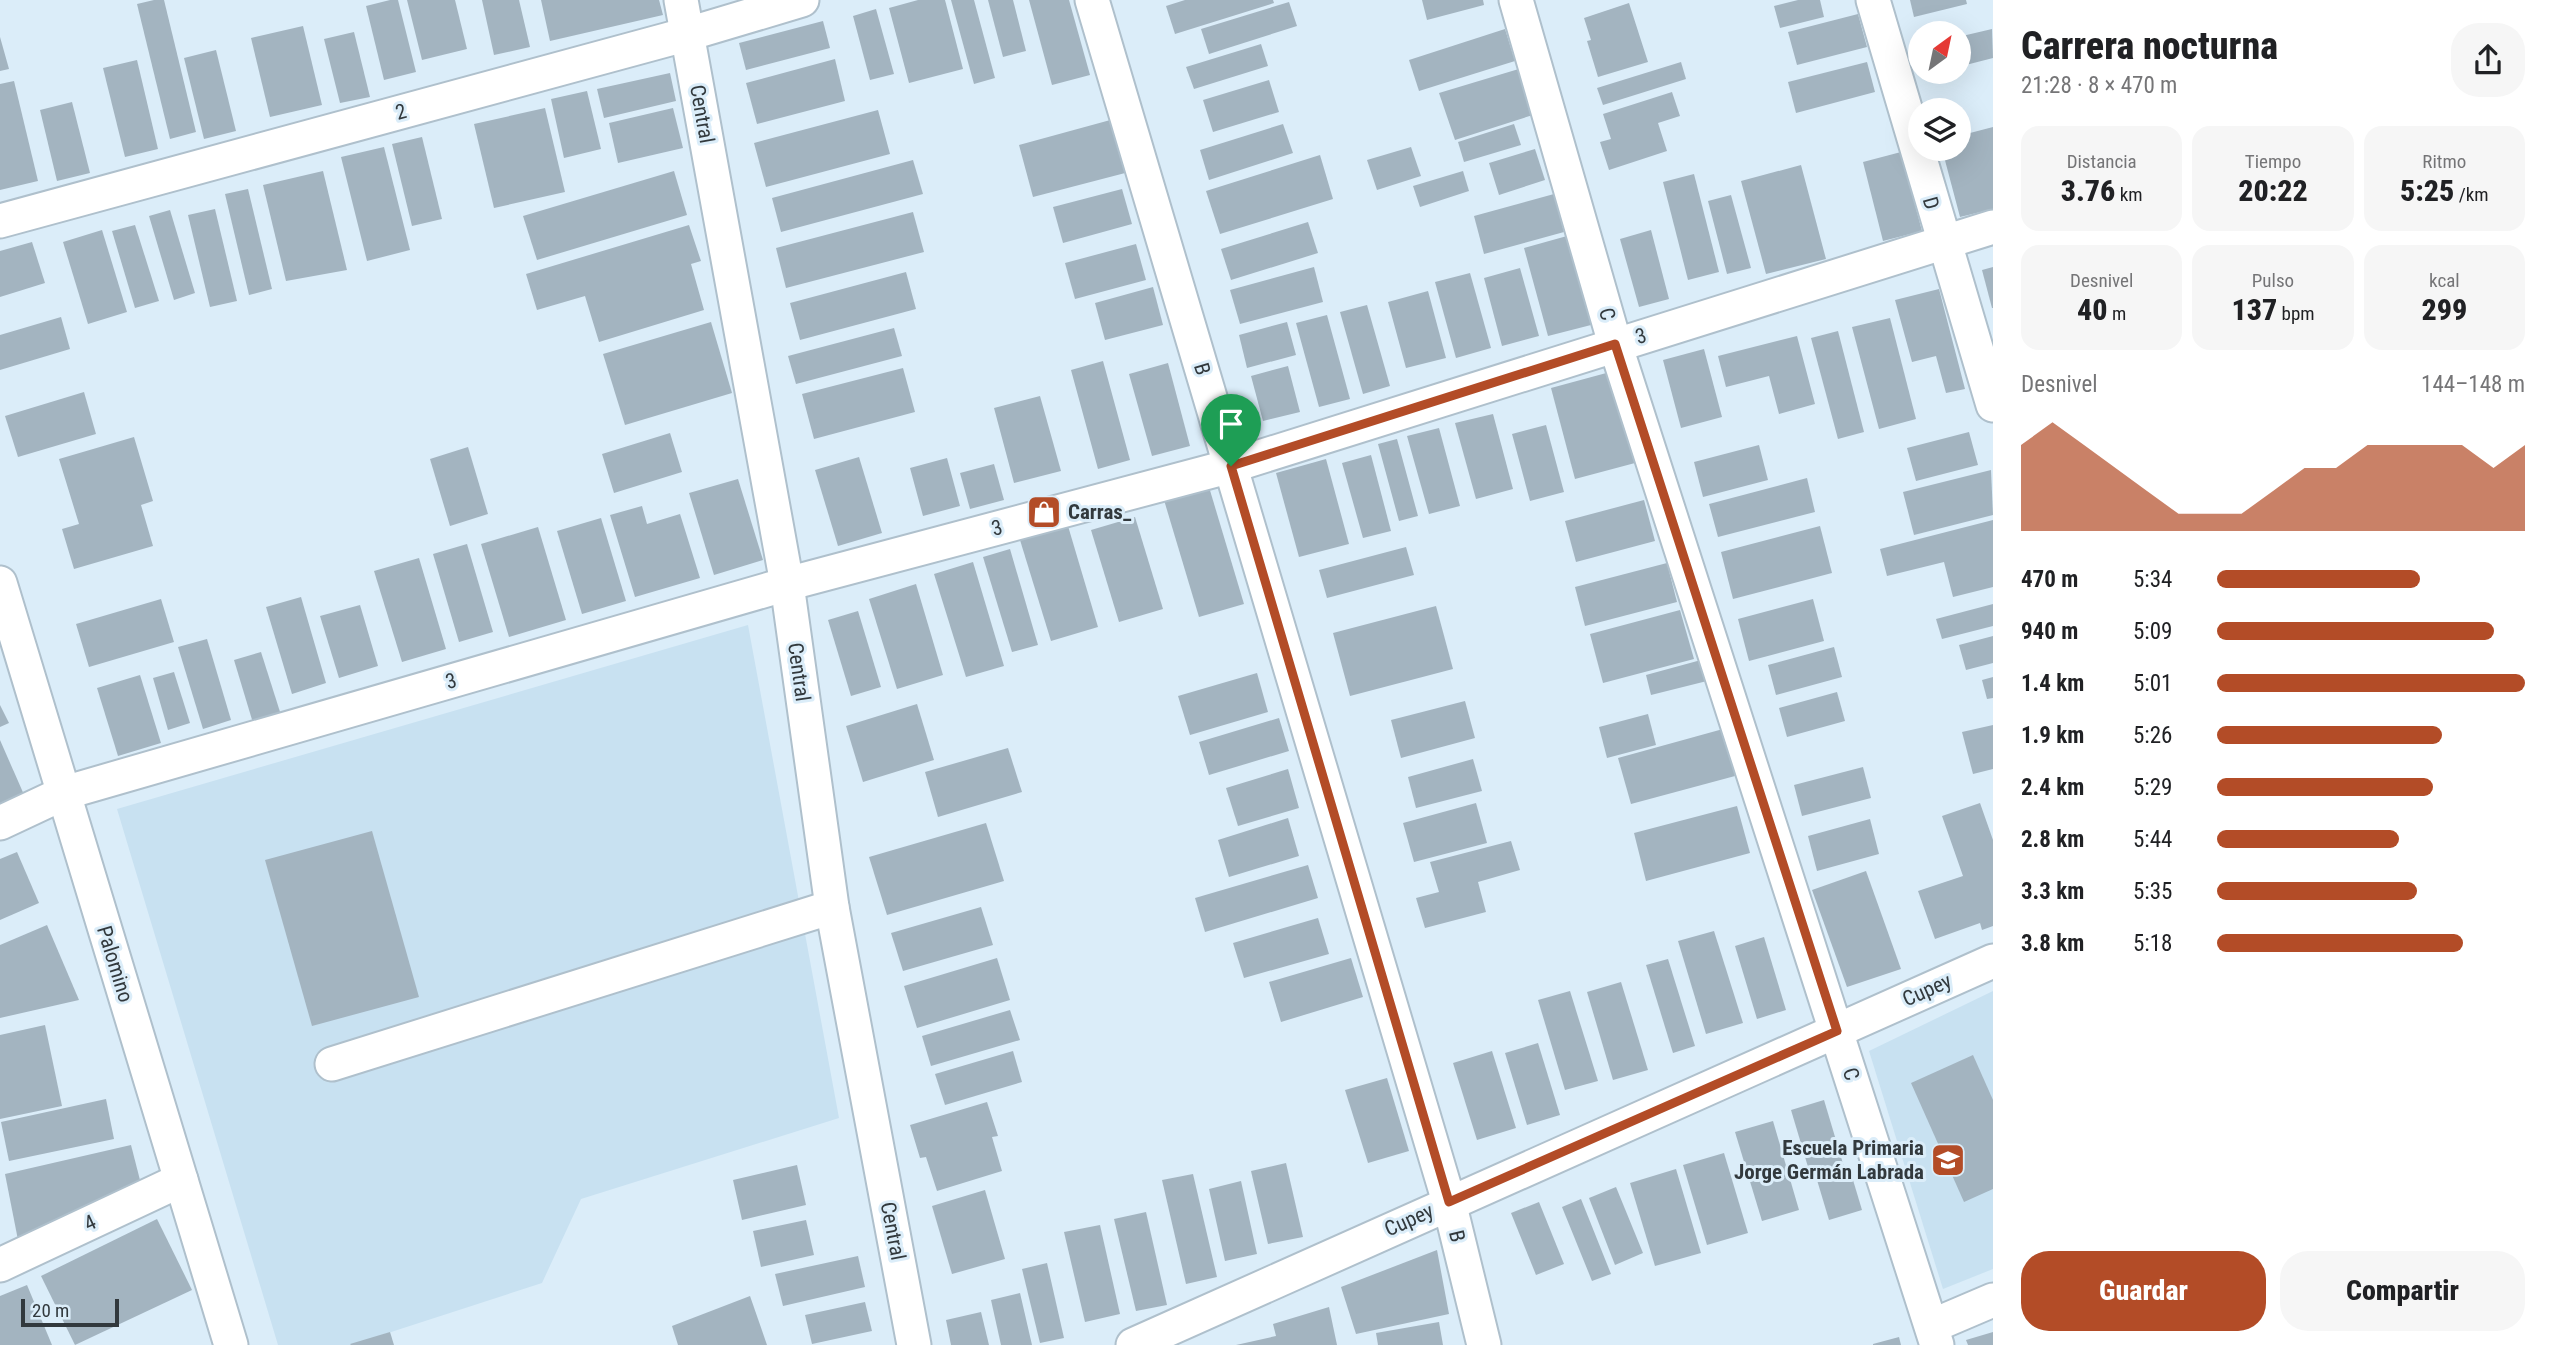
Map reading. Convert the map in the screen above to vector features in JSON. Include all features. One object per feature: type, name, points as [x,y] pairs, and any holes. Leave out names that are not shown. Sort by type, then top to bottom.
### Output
[{"type":"street","name":"Central","points":[[681,0],[787,584],[832,907],[914,1345]]},
{"type":"street","name":"2","points":[[0,221],[688,34],[802,0]]},
{"type":"street","name":"B","points":[[1092,0],[1449,1202],[1484,1345]]},
{"type":"street","name":"C","points":[[1516,0],[1615,344],[1935,1336]]},
{"type":"street","name":"D","points":[[1873,0],[1942,242],[1993,405]]},
{"type":"street","name":"3","points":[[0,824],[64,793],[787,584],[1231,466],[1993,227]]},
{"type":"street","name":"Palomino","points":[[0,583],[231,1345]]},
{"type":"street","points":[[332,1064],[832,907]]},
{"type":"street","name":"Cupey","points":[[1133,1345],[1993,961]]},
{"type":"street","name":"4","points":[[0,1265],[181,1180]]},
{"type":"street","points":[[1935,1336],[1993,1300]]},
{"type":"shaded area","points":[[748,625],[839,1118],[581,1199],[542,1283],[351,1345],[278,1345],[117,809]]},
{"type":"shaded area","name":"Escuela Primaria Jorge Germán Labrada","points":[[1993,991],[1993,1269],[1943,1289],[1869,1051]]},
{"type":"building","points":[[164,0],[196,132],[170,139],[137,4]]},
{"type":"building","points":[[398,0],[416,72],[384,80],[366,6]]},
{"type":"building","points":[[407,0],[455,0],[467,49],[422,60]]},
{"type":"building","points":[[482,0],[519,0],[530,47],[494,55]]},
{"type":"building","points":[[541,0],[659,0],[663,15],[550,41]]},
{"type":"building","points":[[918,0],[945,0],[963,69],[909,83],[889,8]]},
{"type":"building","points":[[951,0],[974,0],[995,78],[974,84]]},
{"type":"building","points":[[988,0],[1013,0],[1026,51],[1003,57]]},
{"type":"building","points":[[1029,0],[1069,0],[1090,75],[1052,85]]},
{"type":"building","points":[[1185,0],[1273,0],[1274,3],[1175,34],[1166,6]]},
{"type":"building","points":[[1422,0],[1483,0],[1484,5],[1427,20]]},
{"type":"building","points":[[1798,0],[1820,0],[1824,17],[1780,28],[1774,6]]},
{"type":"building","points":[[1910,0],[1966,0],[1967,4],[1914,17]]},
{"type":"building","points":[[1289,2],[1297,26],[1209,54],[1201,29]]},
{"type":"building","points":[[1629,3],[1648,62],[1598,77],[1587,41],[1591,40],[1584,18]]},
{"type":"building","points":[[876,9],[894,74],[870,80],[853,16]]},
{"type":"building","points":[[1858,14],[1867,47],[1797,65],[1788,32]]},
{"type":"building","points":[[823,21],[830,48],[746,70],[739,43]]},
{"type":"building","points":[[303,26],[322,105],[270,117],[251,38]]},
{"type":"building","points":[[1505,29],[1515,61],[1419,91],[1409,60]]},
{"type":"building","points":[[1992,29],[1993,58],[1971,64],[1971,34]]},
{"type":"building","points":[[354,32],[370,97],[340,103],[324,39]]},
{"type":"building","points":[[0,37],[9,69],[0,71]]},
{"type":"building","points":[[1261,44],[1268,66],[1194,89],[1186,67]]},
{"type":"building","points":[[216,50],[236,131],[204,139],[184,58]]},
{"type":"building","points":[[835,59],[845,101],[757,124],[746,83]]},
{"type":"building","points":[[137,60],[158,149],[125,157],[103,68]]},
{"type":"building","points":[[1681,62],[1686,79],[1603,105],[1597,88]]},
{"type":"building","points":[[1867,62],[1875,92],[1796,113],[1788,82]]},
{"type":"building","points":[[1522,68],[1536,114],[1455,140],[1439,93]]},
{"type":"building","points":[[670,73],[676,101],[604,118],[597,89]]},
{"type":"building","points":[[1269,80],[1279,112],[1213,132],[1203,100]]},
{"type":"building","points":[[14,81],[38,181],[0,190],[0,84]]},
{"type":"building","points":[[587,91],[601,149],[564,158],[551,99]]},
{"type":"building","points":[[1672,92],[1680,116],[1658,123],[1667,151],[1609,170],[1600,142],[1611,139],[1603,114]]},
{"type":"building","points":[[72,102],[90,173],[57,181],[40,110]]},
{"type":"building","points":[[545,108],[565,192],[494,208],[474,124]]},
{"type":"building","points":[[673,108],[683,148],[618,163],[609,123]]},
{"type":"building","points":[[878,110],[890,154],[766,187],[754,143]]},
{"type":"building","points":[[1114,119],[1129,172],[1033,197],[1019,145]]},
{"type":"building","points":[[1283,124],[1293,153],[1209,180],[1200,150]]},
{"type":"building","points":[[1514,124],[1521,145],[1464,162],[1458,142]]},
{"type":"building","points":[[1993,127],[1993,209],[1960,217],[1945,161],[1971,161],[1971,133]]},
{"type":"building","points":[[422,137],[442,219],[412,226],[392,144]]},
{"type":"building","points":[[384,147],[410,250],[367,261],[341,157]]},
{"type":"building","points":[[1411,147],[1421,176],[1377,190],[1367,160]]},
{"type":"building","points":[[1535,149],[1545,180],[1499,195],[1489,163]]},
{"type":"building","points":[[1901,152],[1922,231],[1883,241],[1863,162]]},
{"type":"building","points":[[1320,155],[1333,199],[1220,234],[1206,191]]},
{"type":"building","points":[[913,160],[923,194],[781,232],[772,198]]},
{"type":"building","points":[[1801,165],[1826,259],[1766,274],[1741,181]]},
{"type":"building","points":[[323,171],[347,270],[286,281],[263,185]]},
{"type":"building","points":[[674,171],[687,215],[537,260],[523,216]]},
{"type":"building","points":[[1463,171],[1469,191],[1420,207],[1413,186]]},
{"type":"building","points":[[1694,174],[1719,272],[1688,280],[1663,182]]},
{"type":"building","points":[[248,189],[272,289],[249,295],[225,194]]},
{"type":"building","points":[[1122,189],[1132,224],[1063,243],[1053,207]]},
{"type":"building","points":[[1554,194],[1564,232],[1484,254],[1474,216]]},
{"type":"building","points":[[1731,195],[1751,268],[1727,274],[1708,201]]},
{"type":"building","points":[[215,209],[237,301],[210,307],[188,215]]},
{"type":"building","points":[[170,210],[195,293],[174,300],[149,216]]},
{"type":"building","points":[[913,212],[924,252],[786,288],[776,248]]},
{"type":"building","points":[[1308,222],[1318,253],[1231,280],[1221,249]]},
{"type":"building","points":[[135,225],[159,301],[135,308],[112,231]]},
{"type":"building","points":[[689,225],[701,261],[691,264],[704,310],[599,342],[585,296],[537,310],[526,274]]},
{"type":"building","points":[[102,230],[127,312],[88,324],[63,242]]},
{"type":"building","points":[[1651,230],[1669,299],[1639,307],[1620,239]]},
{"type":"building","points":[[1567,236],[1591,325],[1548,336],[1524,248]]},
{"type":"building","points":[[32,242],[45,283],[0,297],[0,251]]},
{"type":"building","points":[[1136,244],[1146,280],[1075,299],[1065,263]]},
{"type":"building","points":[[1314,267],[1323,302],[1240,324],[1230,290]]},
{"type":"building","points":[[1993,267],[1993,308],[1992,308],[1982,270]]},
{"type":"building","points":[[1520,268],[1539,336],[1502,346],[1484,278]]},
{"type":"building","points":[[906,272],[916,309],[800,340],[790,303]]},
{"type":"building","points":[[1470,273],[1491,348],[1456,358],[1435,282]]},
{"type":"building","points":[[1153,287],[1163,325],[1105,340],[1095,303]]},
{"type":"building","points":[[1939,289],[1965,389],[1946,393],[1936,356],[1912,362],[1895,300]]},
{"type":"building","points":[[1428,291],[1446,358],[1406,368],[1388,302]]},
{"type":"building","points":[[1367,305],[1390,386],[1363,394],[1340,312]]},
{"type":"building","points":[[1327,315],[1350,399],[1319,407],[1296,323]]},
{"type":"building","points":[[61,317],[70,349],[0,370],[0,335]]},
{"type":"building","points":[[1890,318],[1916,419],[1879,429],[1852,327]]},
{"type":"building","points":[[711,322],[732,393],[625,425],[603,354]]},
{"type":"building","points":[[1287,322],[1296,355],[1247,368],[1239,335]]},
{"type":"building","points":[[894,328],[902,356],[796,384],[788,356]]},
{"type":"building","points":[[1838,331],[1864,432],[1838,439],[1811,338]]},
{"type":"building","points":[[1797,336],[1815,404],[1779,414],[1769,376],[1726,387],[1718,356]]},
{"type":"building","points":[[1704,349],[1722,417],[1681,428],[1663,360]]},
{"type":"building","points":[[1103,361],[1130,460],[1098,469],[1071,370]]},
{"type":"building","points":[[1168,363],[1190,446],[1152,456],[1129,374]]},
{"type":"building","points":[[1288,366],[1300,412],[1263,421],[1251,376]]},
{"type":"building","points":[[903,368],[915,412],[814,439],[802,394]]},
{"type":"building","points":[[1610,372],[1635,463],[1575,479],[1551,388]]},
{"type":"building","points":[[84,392],[96,434],[18,457],[5,416]]},
{"type":"building","points":[[1040,396],[1061,471],[1014,483],[994,408]]},
{"type":"building","points":[[1493,414],[1513,489],[1476,499],[1455,423]]},
{"type":"building","points":[[1546,425],[1564,492],[1530,501],[1512,434]]},
{"type":"building","points":[[1439,428],[1460,506],[1429,514],[1407,436]]},
{"type":"building","points":[[1969,432],[1978,465],[1916,481],[1907,448]]},
{"type":"building","points":[[670,433],[682,472],[614,493],[602,454]]},
{"type":"building","points":[[134,437],[153,501],[141,505],[153,546],[74,569],[62,529],[79,524],[59,459]]},
{"type":"building","points":[[1397,439],[1418,516],[1399,521],[1378,444]]},
{"type":"building","points":[[1759,445],[1768,480],[1703,497],[1694,462]]},
{"type":"building","points":[[468,447],[488,514],[450,526],[430,459]]},
{"type":"building","points":[[1371,455],[1391,531],[1363,538],[1342,463]]},
{"type":"building","points":[[859,457],[882,533],[838,546],[815,470]]},
{"type":"building","points":[[947,458],[960,506],[923,516],[910,468]]},
{"type":"building","points":[[1326,459],[1349,544],[1299,557],[1276,473]]},
{"type":"building","points":[[994,464],[1004,500],[970,509],[960,473]]},
{"type":"building","points":[[1991,470],[1993,515],[1914,535],[1903,492]]},
{"type":"building","points":[[1807,478],[1815,512],[1718,537],[1709,504]]},
{"type":"building","points":[[738,479],[763,560],[714,575],[689,493]]},
{"type":"building","points":[[1209,487],[1244,604],[1199,617],[1164,500]]},
{"type":"building","points":[[1644,500],[1655,541],[1576,562],[1565,521]]},
{"type":"building","points":[[642,506],[647,524],[680,514],[700,578],[635,597],[610,515]]},
{"type":"building","points":[[1135,517],[1163,609],[1119,622],[1091,530]]},
{"type":"building","points":[[601,518],[626,601],[582,614],[557,531]]},
{"type":"building","points":[[1993,520],[1993,587],[1953,597],[1944,562],[1887,576],[1880,549]]},
{"type":"building","points":[[1068,526],[1098,627],[1051,641],[1020,540]]},
{"type":"building","points":[[1820,526],[1832,573],[1733,599],[1721,552]]},
{"type":"building","points":[[538,527],[566,620],[509,637],[481,544]]},
{"type":"building","points":[[467,544],[493,632],[459,642],[433,554]]},
{"type":"building","points":[[1406,547],[1414,575],[1327,598],[1319,570]]},
{"type":"building","points":[[1010,549],[1038,645],[1012,652],[983,557]]},
{"type":"building","points":[[419,558],[446,649],[402,662],[374,571]]},
{"type":"building","points":[[973,562],[1004,666],[966,677],[934,574]]},
{"type":"building","points":[[1667,563],[1677,602],[1585,626],[1575,587]]},
{"type":"building","points":[[916,584],[943,675],[897,689],[869,599]]},
{"type":"building","points":[[301,597],[326,683],[292,694],[266,607]]},
{"type":"building","points":[[161,599],[174,642],[89,667],[76,624]]},
{"type":"building","points":[[1813,599],[1824,641],[1749,661],[1738,619]]},
{"type":"building","points":[[1993,604],[1993,626],[1942,639],[1936,619]]},
{"type":"building","points":[[360,605],[378,666],[339,678],[320,616]]},
{"type":"building","points":[[1436,606],[1453,669],[1350,696],[1333,633]]},
{"type":"building","points":[[1680,610],[1694,659],[1603,683],[1590,634]]},
{"type":"building","points":[[858,611],[881,687],[851,696],[828,620]]},
{"type":"building","points":[[1993,636],[1993,663],[1966,670],[1959,645]]},
{"type":"building","points":[[207,639],[231,720],[203,729],[178,647]]},
{"type":"building","points":[[1834,647],[1842,677],[1776,695],[1768,665]]},
{"type":"building","points":[[261,652],[281,715],[253,723],[234,660]]},
{"type":"building","points":[[1701,660],[1707,681],[1651,695],[1646,675]]},
{"type":"building","points":[[174,672],[190,723],[168,730],[153,678]]},
{"type":"building","points":[[1257,673],[1268,712],[1190,735],[1178,696]]},
{"type":"building","points":[[140,675],[161,743],[118,756],[97,688]]},
{"type":"building","points":[[1993,677],[1993,698],[1987,699],[1982,680]]},
{"type":"building","points":[[1837,692],[1845,721],[1787,737],[1779,708]]},
{"type":"building","points":[[1465,701],[1475,738],[1401,758],[1391,720]]},
{"type":"building","points":[[917,704],[934,760],[863,782],[846,726]]},
{"type":"building","points":[[0,705],[9,723],[0,727]]},
{"type":"building","points":[[1648,714],[1656,745],[1607,758],[1599,727]]},
{"type":"building","points":[[1279,718],[1289,751],[1209,775],[1199,742]]},
{"type":"building","points":[[1993,725],[1993,769],[1973,774],[1962,732]]},
{"type":"building","points":[[1723,729],[1735,776],[1631,804],[1618,758]]},
{"type":"building","points":[[0,740],[25,797],[0,808]]},
{"type":"building","points":[[1008,748],[1022,792],[938,817],[925,772]]},
{"type":"building","points":[[1473,759],[1482,791],[1416,808],[1408,777]]},
{"type":"building","points":[[1863,767],[1871,798],[1802,816],[1794,785]]},
{"type":"building","points":[[1288,769],[1299,808],[1238,826],[1226,788]]},
{"type":"building","points":[[1476,803],[1487,843],[1414,862],[1403,823]]},
{"type":"building","points":[[1980,803],[1993,840],[1993,926],[1982,930],[1980,923],[1935,939],[1918,891],[1963,876],[1942,816]]},
{"type":"building","points":[[1737,806],[1750,853],[1646,881],[1634,833]]},
{"type":"building","points":[[1288,818],[1299,856],[1229,877],[1218,840]]},
{"type":"building","points":[[1870,819],[1879,854],[1817,871],[1808,836]]},
{"type":"building","points":[[986,823],[1004,881],[887,915],[869,857]]},
{"type":"building","points":[[372,831],[419,997],[312,1026],[265,860]]},
{"type":"building","points":[[1511,841],[1520,870],[1478,882],[1486,912],[1425,928],[1416,898],[1439,892],[1430,862]]},
{"type":"building","points":[[17,852],[39,903],[0,920],[0,859]]},
{"type":"building","points":[[1308,865],[1318,898],[1205,932],[1195,898]]},
{"type":"building","points":[[1866,871],[1901,969],[1847,987],[1812,890]]},
{"type":"building","points":[[981,907],[993,945],[903,971],[891,933]]},
{"type":"building","points":[[1318,918],[1329,954],[1244,978],[1233,943]]},
{"type":"building","points":[[47,925],[79,1000],[0,1018],[0,945]]},
{"type":"building","points":[[1714,931],[1743,1023],[1706,1034],[1678,941]]},
{"type":"building","points":[[1764,937],[1786,1010],[1757,1019],[1735,946]]},
{"type":"building","points":[[997,958],[1010,1000],[917,1028],[904,986]]},
{"type":"building","points":[[1351,958],[1363,997],[1281,1022],[1269,982]]},
{"type":"building","points":[[1668,959],[1695,1046],[1673,1053],[1646,965]]},
{"type":"building","points":[[1621,982],[1648,1070],[1613,1080],[1587,992]]},
{"type":"building","points":[[1570,991],[1598,1081],[1565,1090],[1538,1000]]},
{"type":"building","points":[[1010,1010],[1020,1040],[931,1066],[922,1036]]},
{"type":"building","points":[[45,1025],[62,1106],[0,1119],[0,1035]]},
{"type":"building","points":[[1538,1043],[1560,1115],[1527,1125],[1505,1053]]},
{"type":"building","points":[[1013,1051],[1022,1082],[945,1105],[935,1074]]},
{"type":"building","points":[[1492,1051],[1516,1128],[1477,1140],[1453,1063]]},
{"type":"building","points":[[1973,1055],[1993,1100],[1993,1189],[1964,1202],[1911,1083]]},
{"type":"building","points":[[1387,1078],[1409,1151],[1368,1163],[1345,1090]]},
{"type":"building","points":[[106,1099],[114,1139],[9,1161],[1,1122]]},
{"type":"building","points":[[1824,1100],[1844,1167],[1811,1177],[1791,1110]]},
{"type":"building","points":[[987,1102],[998,1136],[992,1137],[1002,1171],[937,1191],[926,1157],[920,1158],[910,1125]]},
{"type":"building","points":[[1773,1121],[1799,1210],[1762,1221],[1735,1132]]},
{"type":"building","points":[[131,1145],[141,1184],[18,1240],[5,1174]]},
{"type":"building","points":[[1724,1153],[1748,1233],[1707,1245],[1683,1165]]},
{"type":"building","points":[[1286,1163],[1303,1237],[1268,1244],[1251,1171]]},
{"type":"building","points":[[797,1165],[806,1205],[742,1220],[733,1180]]},
{"type":"building","points":[[1676,1169],[1701,1253],[1655,1266],[1630,1183]]},
{"type":"building","points":[[1850,1170],[1862,1210],[1829,1220],[1817,1180]]},
{"type":"building","points":[[1193,1174],[1217,1277],[1186,1284],[1162,1180]]},
{"type":"building","points":[[1241,1181],[1257,1254],[1225,1261],[1209,1189]]},
{"type":"building","points":[[1616,1187],[1643,1253],[1615,1265],[1589,1198]]},
{"type":"building","points":[[985,1190],[1005,1259],[952,1274],[932,1206]]},
{"type":"building","points":[[1581,1199],[1611,1274],[1592,1281],[1562,1207]]},
{"type":"building","points":[[1539,1202],[1564,1264],[1536,1275],[1511,1213]]},
{"type":"building","points":[[1146,1212],[1167,1305],[1136,1311],[1114,1219]]},
{"type":"building","points":[[157,1219],[192,1290],[75,1345],[41,1276]]},
{"type":"building","points":[[806,1220],[814,1255],[761,1267],[753,1231]]},
{"type":"building","points":[[1100,1225],[1120,1314],[1085,1322],[1064,1232]]},
{"type":"building","points":[[1437,1250],[1449,1314],[1356,1334],[1341,1287]]},
{"type":"building","points":[[858,1256],[865,1287],[783,1306],[775,1274]]},
{"type":"building","points":[[1047,1263],[1064,1338],[1040,1343],[1022,1269]]},
{"type":"building","points":[[27,1285],[52,1345],[0,1345],[0,1296]]},
{"type":"building","points":[[1020,1293],[1032,1345],[1001,1345],[991,1300]]},
{"type":"building","points":[[750,1296],[767,1345],[678,1345],[672,1326]]},
{"type":"building","points":[[865,1302],[872,1331],[812,1344],[805,1315]]},
{"type":"building","points":[[1329,1307],[1337,1345],[1236,1345],[1276,1336],[1273,1324]]},
{"type":"building","points":[[981,1312],[989,1345],[951,1345],[946,1320]]},
{"type":"building","points":[[1439,1322],[1443,1345],[1378,1345],[1376,1333]]},
{"type":"building","points":[[390,1332],[394,1345],[350,1344]]},
{"type":"building","points":[[1993,1332],[1993,1345],[1968,1345],[1966,1340]]},
{"type":"building","points":[[1899,1337],[1901,1345],[1873,1345],[1873,1344]]},
{"type":"place","name":"Carras_","points":[[1044,512]]},
{"type":"place","name":"Escuela Primaria Jorge Germán Labrada","points":[[1948,1160]]},
{"type":"route","points":[[1615,344],[1837,1031],[1449,1202],[1231,466],[1615,344]]}]
